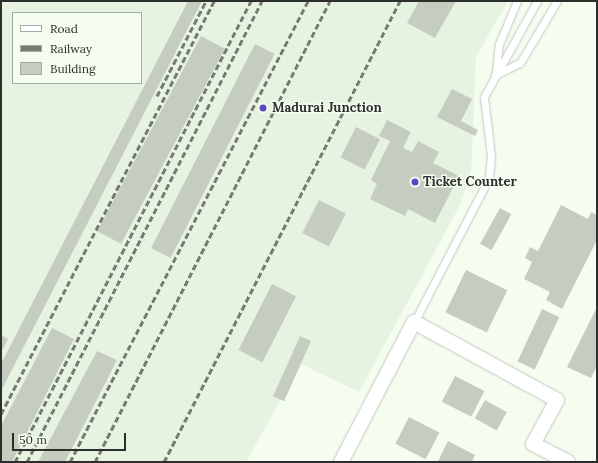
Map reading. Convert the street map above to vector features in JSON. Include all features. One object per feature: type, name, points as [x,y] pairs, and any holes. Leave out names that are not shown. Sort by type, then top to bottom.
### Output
[{"type":"street","points":[[341,462],[414,322],[556,400],[533,444],[568,462]]},
{"type":"lane","points":[[495,75],[499,44],[517,1]]},
{"type":"lane","points":[[414,322],[489,178],[491,156],[484,97],[536,1]]},
{"type":"lane","points":[[495,75],[520,63],[557,1]]},
{"type":"shaded area","points":[[1,1],[508,1],[476,57],[471,173],[460,205],[359,392],[301,364],[246,462],[1,462]]},
{"type":"building","points":[[188,1],[202,1],[1,391],[1,359],[3,360]]},
{"type":"building","points":[[419,1],[456,1],[435,38],[407,23]]},
{"type":"building","points":[[201,36],[225,49],[121,244],[97,231]]},
{"type":"building","points":[[255,44],[275,54],[171,258],[151,248]]},
{"type":"building","points":[[452,89],[472,99],[461,121],[478,130],[475,136],[437,117]]},
{"type":"building","name":"Ticket Counter","points":[[387,120],[411,132],[403,148],[412,152],[418,141],[439,152],[433,163],[459,176],[435,223],[408,209],[405,216],[370,199],[377,184],[371,180],[390,141],[379,136]]},
{"type":"building","points":[[356,127],[380,139],[365,170],[341,157]]},
{"type":"building","points":[[319,200],[346,214],[329,247],[302,233]]},
{"type":"building","points":[[561,205],[588,219],[591,212],[597,215],[597,240],[562,309],[546,300],[550,292],[524,279],[532,262],[525,258],[530,247],[538,251]]},
{"type":"building","points":[[500,208],[511,214],[491,250],[480,244]]},
{"type":"building","points":[[466,270],[507,290],[487,332],[445,312]]},
{"type":"building","points":[[272,284],[296,296],[262,362],[238,350]]},
{"type":"building","points":[[597,307],[597,366],[591,378],[567,367]]},
{"type":"building","points":[[542,309],[559,317],[535,370],[517,362]]},
{"type":"building","points":[[52,328],[74,339],[12,462],[1,462],[1,426]]},
{"type":"building","points":[[1,335],[8,339],[1,353]]},
{"type":"building","points":[[300,336],[311,341],[284,401],[273,396]]},
{"type":"building","points":[[97,351],[117,360],[65,462],[38,462]]},
{"type":"building","points":[[455,376],[484,391],[471,417],[442,402]]},
{"type":"building","points":[[485,400],[507,412],[497,430],[475,418]]},
{"type":"building","points":[[409,417],[439,432],[426,459],[395,444]]},
{"type":"building","points":[[448,441],[475,455],[472,462],[438,461]]},
{"type":"railway","points":[[157,96],[206,1]]},
{"type":"railway","points":[[1,414],[214,1]]},
{"type":"railway","points":[[15,462],[251,1]]},
{"type":"railway","points":[[27,462],[262,1]]},
{"type":"railway","points":[[70,462],[308,1]]},
{"type":"railway","points":[[95,462],[330,1]]},
{"type":"railway","points":[[164,462],[400,1]]},
{"type":"place","name":"Madurai Junction","points":[[263,108]]},
{"type":"place","name":"Ticket Counter","points":[[415,182]]}]
